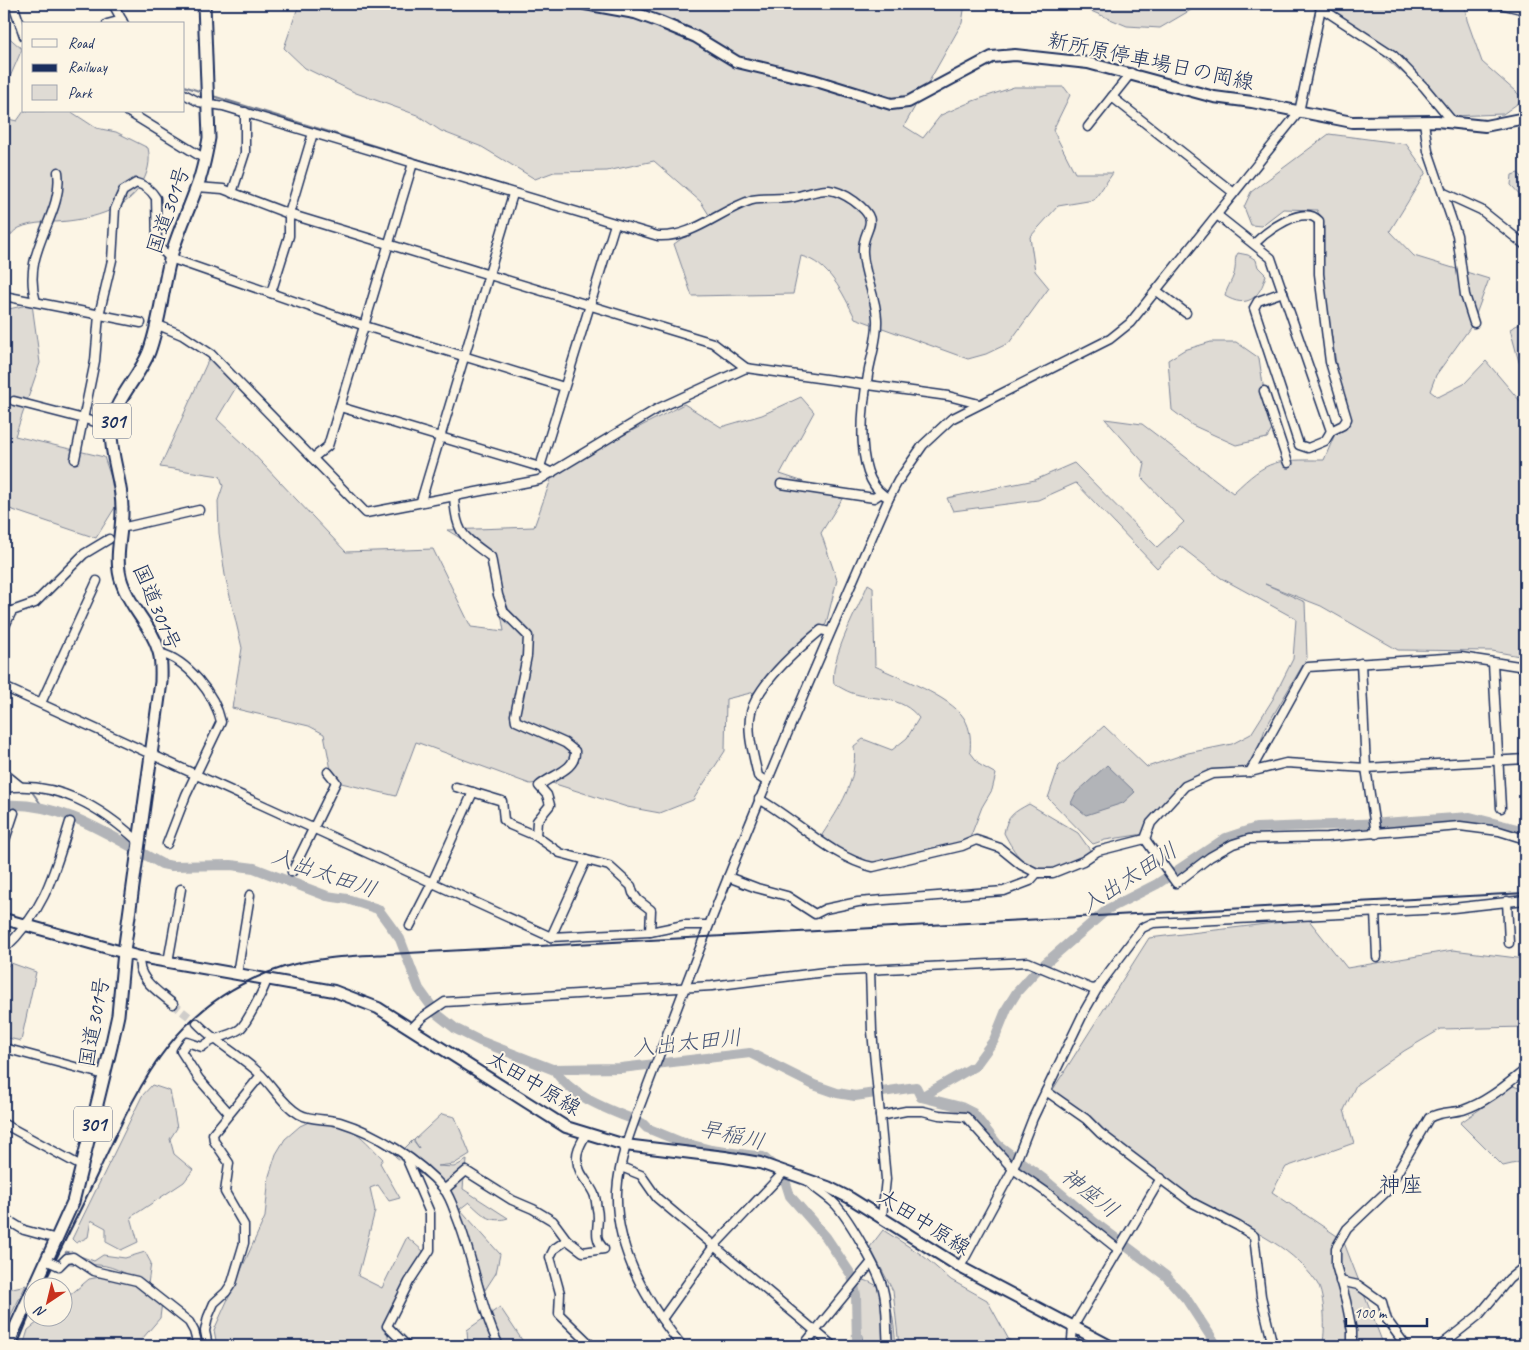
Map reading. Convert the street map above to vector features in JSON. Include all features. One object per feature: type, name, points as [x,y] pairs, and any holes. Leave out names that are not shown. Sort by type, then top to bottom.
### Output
[{"type":"highway","name":"国道301号","points":[[40,1278],[49,1261],[73,1202],[83,1167],[118,1015],[124,952],[161,682],[160,653],[150,631],[131,604],[122,585],[117,557],[122,528],[122,506],[111,445],[111,426],[118,405],[143,366],[158,325],[170,258],[205,159],[209,138],[204,4]]},
{"type":"highway","points":[[7,1346],[22,1313]]},
{"type":"main road","name":"新所原停車場日の岡線","points":[[585,4],[634,13],[660,22],[696,38],[737,62],[813,80],[891,104],[908,102],[992,57],[1015,55],[1057,58],[1131,73],[1178,89],[1214,97],[1352,122],[1453,122],[1485,126],[1525,118]]},
{"type":"main road","name":"太田中原線","points":[[4,919],[140,957],[267,979],[334,992],[358,999],[378,1008],[550,1119],[586,1134],[625,1145],[725,1157],[785,1171],[807,1179],[850,1198],[960,1267],[1110,1346]]},
{"type":"street","points":[[13,4],[22,30]]},
{"type":"street","points":[[113,4],[123,22]]},
{"type":"street","points":[[1500,4],[1525,10]]},
{"type":"street","points":[[682,1346],[652,1306],[627,1257],[618,1215],[620,1167],[625,1145],[708,925],[830,632],[898,481],[923,445],[951,419],[1110,339],[1130,323],[1299,112],[1319,6],[1393,55],[1424,87],[1453,122]]},
{"type":"street","points":[[1088,126],[1131,73]]},
{"type":"street","points":[[185,95],[190,99],[245,112],[658,236],[669,237],[683,233],[752,200],[793,197],[830,188],[843,193],[859,205],[869,216],[871,223],[863,240],[862,250],[863,261],[874,296],[877,319],[876,339],[866,385],[863,427],[866,471],[880,494],[889,498]]},
{"type":"street","points":[[1112,97],[1234,193]]},
{"type":"street","points":[[128,112],[205,159]]},
{"type":"street","points":[[232,193],[245,153],[245,112]]},
{"type":"street","points":[[1424,122],[1428,151],[1457,235],[1465,295],[1474,323]]},
{"type":"street","points":[[271,293],[289,236],[289,214],[313,133]]},
{"type":"street","points":[[313,458],[328,446],[413,163]]},
{"type":"street","points":[[36,302],[32,288],[32,267],[41,236],[58,191],[58,172]]},
{"type":"street","points":[[75,459],[95,361],[99,314],[112,260],[114,209],[119,198],[130,185],[142,184],[156,198],[157,245],[170,258],[365,326],[564,387]]},
{"type":"street","points":[[197,186],[222,189],[289,214],[713,342],[746,368],[948,396],[979,404]]},
{"type":"street","points":[[1444,193],[1481,210],[1525,245]]},
{"type":"street","points":[[420,501],[513,194]]},
{"type":"street","points":[[1217,214],[1271,258],[1331,431]]},
{"type":"street","points":[[1254,244],[1291,218],[1312,217],[1319,222],[1319,274],[1330,362],[1347,419],[1343,425],[1331,431],[1325,442],[1308,448],[1299,444],[1254,308],[1258,301],[1282,292]]},
{"type":"street","points":[[540,467],[614,224]]},
{"type":"street","points":[[1157,291],[1186,314]]},
{"type":"street","points":[[4,296],[141,323]]},
{"type":"street","points":[[158,325],[188,338],[211,354],[366,513],[420,501],[539,480],[657,409],[746,368]]},
{"type":"street","points":[[1264,391],[1288,463]]},
{"type":"street","points":[[14,401],[111,426]]},
{"type":"street","points":[[340,407],[540,467],[552,473]]},
{"type":"street","points":[[781,484],[874,498],[880,494]]},
{"type":"street","points":[[454,496],[457,525],[473,546],[491,557],[498,595],[504,612],[528,636],[527,656],[515,715],[516,721],[565,743],[575,751],[576,759],[571,766],[539,786],[547,795],[550,805],[537,821],[536,836]]},
{"type":"street","points":[[122,528],[199,510]]},
{"type":"street","points":[[4,628],[12,611],[36,603],[84,554],[109,539]]},
{"type":"street","points":[[41,703],[97,581]]},
{"type":"street","points":[[767,782],[758,776],[750,735],[751,712],[754,704],[757,697],[790,656],[821,630],[830,632]]},
{"type":"street","points":[[160,653],[169,655],[197,679],[208,694],[221,722],[167,844]]},
{"type":"street","points":[[1250,772],[1308,667],[1461,657],[1525,666]]},
{"type":"street","points":[[1361,663],[1366,768],[1376,834]]},
{"type":"street","points":[[1493,663],[1500,808]]},
{"type":"street","points":[[4,687],[551,937],[650,932],[684,925],[708,925]]},
{"type":"street","points":[[1145,839],[1151,823],[1185,786],[1212,774],[1250,772],[1286,763],[1366,768],[1525,759]]},
{"type":"street","points":[[4,772],[20,786]]},
{"type":"street","points":[[292,872],[336,782],[328,772]]},
{"type":"street","points":[[4,788],[20,786],[45,789],[83,801],[100,810],[139,842]]},
{"type":"street","points":[[456,787],[502,801],[504,820],[510,825],[536,836],[560,854],[609,866],[631,886],[633,893],[651,910],[650,932]]},
{"type":"street","points":[[410,926],[432,883],[473,792]]},
{"type":"street","points":[[760,799],[839,853],[861,864],[873,867],[962,846],[976,840],[1000,848],[1021,865],[1037,873],[1053,873],[1083,861],[1098,851],[1145,839]]},
{"type":"street","points":[[4,843],[14,812]]},
{"type":"street","points":[[4,949],[25,926],[49,889],[70,822]]},
{"type":"street","points":[[1145,839],[1176,883],[1210,857],[1233,844],[1249,839],[1376,834],[1460,826],[1500,831],[1525,839]]},
{"type":"street","points":[[551,937],[586,860]]},
{"type":"street","points":[[728,877],[757,888],[787,896],[815,914],[858,902],[1004,891],[1030,881],[1037,873]]},
{"type":"street","points":[[168,962],[181,889]]},
{"type":"street","points":[[237,974],[250,895]]},
{"type":"street","points":[[960,1267],[1013,1169],[1033,1118],[1084,1012],[1098,988],[1142,928],[1153,923],[1444,909],[1525,900]]},
{"type":"street","points":[[1507,901],[1508,944]]},
{"type":"street","points":[[1375,912],[1377,956]]},
{"type":"street","points":[[140,957],[138,963],[147,981],[174,1004]]},
{"type":"street","points":[[411,1029],[423,1017],[445,1002],[685,988],[825,972],[1028,962],[1092,989],[1098,988]]},
{"type":"street","points":[[870,970],[876,1080],[886,1179],[882,1217]]},
{"type":"street","points":[[229,1113],[199,1079],[180,1051],[187,1042],[202,1047],[212,1039],[241,1028],[264,992],[267,979]]},
{"type":"street","points":[[198,1024],[212,1039],[246,1062],[261,1075],[288,1106],[300,1115],[340,1122],[353,1127],[405,1155],[425,1169],[444,1190],[468,1246],[486,1313],[499,1346]]},
{"type":"street","points":[[4,1048],[105,1075]]},
{"type":"street","points":[[1352,1346],[1352,1331],[1336,1265],[1338,1241],[1346,1229],[1386,1192],[1429,1118],[1442,1113],[1464,1109],[1486,1099],[1525,1070]]},
{"type":"street","points":[[208,1346],[205,1331],[208,1317],[214,1303],[226,1292],[232,1282],[244,1243],[244,1225],[225,1192],[229,1163],[214,1141],[213,1134],[261,1075]]},
{"type":"street","points":[[1046,1091],[1086,1119],[1100,1134],[1191,1202],[1254,1236],[1261,1296],[1274,1346]]},
{"type":"street","points":[[880,1116],[923,1110],[940,1115],[966,1116],[1013,1169],[1046,1192],[1118,1250]]},
{"type":"street","points":[[4,1124],[83,1167]]},
{"type":"street","points":[[444,1190],[466,1171],[512,1200],[533,1208],[553,1221],[567,1240],[583,1252],[604,1249],[598,1240],[596,1228],[599,1215],[593,1192],[585,1182],[577,1161],[577,1153],[586,1134]]},
{"type":"street","points":[[405,1155],[429,1208],[430,1222],[430,1250],[409,1282],[387,1326],[407,1346]]},
{"type":"street","points":[[620,1167],[641,1175],[658,1198],[833,1346]]},
{"type":"street","points":[[662,1319],[714,1246],[785,1171]]},
{"type":"street","points":[[1079,1346],[1072,1339],[1073,1327],[1161,1178]]},
{"type":"street","points":[[807,1179],[845,1217],[883,1287],[888,1346]]},
{"type":"street","points":[[4,1218],[24,1230],[57,1239]]},
{"type":"street","points":[[567,1240],[554,1249],[550,1257],[560,1293],[559,1314],[592,1346]]},
{"type":"street","points":[[49,1261],[59,1266],[67,1258],[73,1257],[94,1271],[137,1281],[189,1322],[198,1346]]},
{"type":"street","points":[[803,1346],[871,1263]]},
{"type":"street","points":[[1440,1346],[1479,1315],[1509,1279],[1525,1266]]},
{"type":"street","points":[[1340,1281],[1358,1285],[1382,1302],[1387,1320],[1406,1346]]},
{"type":"green space","points":[[302,4],[698,4],[724,9],[731,4],[965,4],[962,23],[904,126],[923,138],[941,115],[973,101],[1014,87],[1064,87],[1070,95],[1053,130],[1075,173],[1113,173],[1094,200],[1058,206],[1030,237],[1035,271],[1049,288],[1009,343],[986,354],[968,359],[855,318],[834,280],[820,265],[801,256],[793,294],[692,296],[674,244],[711,218],[701,202],[654,161],[607,171],[554,172],[535,179],[482,147],[441,131],[417,115],[356,93],[305,68],[284,48],[297,10]]},
{"type":"green space","points":[[1074,4],[1201,4],[1160,28],[1127,26]]},
{"type":"green space","points":[[1324,4],[1465,4],[1467,20],[1482,62],[1524,99],[1503,114],[1452,116]]},
{"type":"green space","points":[[4,33],[22,49],[4,91]]},
{"type":"green space","points":[[23,112],[72,112],[96,128],[116,132],[148,148],[148,167],[141,185],[127,200],[109,211],[78,220],[37,223],[25,226],[15,231],[4,245],[4,118],[17,121]]},
{"type":"green space","points":[[1329,134],[1406,144],[1426,172],[1390,231],[1414,256],[1489,279],[1472,325],[1436,375],[1430,391],[1438,397],[1464,384],[1486,361],[1525,407],[1525,657],[1492,651],[1398,650],[1321,606],[1265,584],[1305,602],[1307,658],[1265,729],[1252,768],[1220,772],[1201,777],[1185,787],[1158,810],[1146,827],[1144,834],[1105,840],[1093,844],[1048,798],[1059,766],[1104,726],[1147,767],[1188,753],[1232,744],[1251,734],[1273,699],[1293,659],[1296,619],[1221,578],[1180,546],[1157,568],[1076,483],[1038,500],[953,511],[947,498],[1035,480],[1074,463],[1157,547],[1184,522],[1142,478],[1145,464],[1105,419],[1142,424],[1233,493],[1256,473],[1274,463],[1295,460],[1324,460],[1344,413],[1313,218],[1320,217],[1317,210],[1283,209],[1261,226],[1251,225],[1244,207],[1251,192]]},
{"type":"green space","points":[[1518,173],[1525,180],[1525,200],[1511,185],[1512,175]]},
{"type":"green space","points":[[1238,253],[1248,255],[1256,260],[1258,267],[1266,275],[1260,290],[1252,299],[1246,301],[1233,300],[1225,296],[1234,273]]},
{"type":"green space","points":[[32,304],[40,363],[15,436],[104,457],[119,501],[96,538],[4,507],[4,310]]},
{"type":"green space","points":[[1525,321],[1525,370],[1519,362],[1510,329]]},
{"type":"green space","points":[[1211,342],[1236,342],[1259,358],[1264,391],[1276,423],[1267,438],[1236,445],[1192,425],[1172,410],[1168,360],[1184,350]]},
{"type":"green space","points":[[211,354],[241,379],[217,419],[246,446],[346,552],[433,549],[471,627],[504,631],[491,557],[447,530],[534,527],[554,471],[684,404],[721,427],[762,415],[801,397],[814,412],[780,474],[842,499],[821,533],[837,580],[826,624],[790,657],[763,690],[726,699],[725,751],[693,800],[660,813],[627,807],[549,782],[530,784],[416,742],[396,796],[337,782],[332,775],[324,734],[309,726],[232,708],[242,648],[225,575],[219,533],[218,501],[223,486],[220,476],[160,467]]},
{"type":"green space","points":[[868,584],[873,587],[875,666],[936,695],[957,710],[968,726],[970,752],[980,765],[996,774],[992,790],[982,807],[968,843],[873,867],[828,846],[822,835],[841,804],[850,782],[855,759],[854,746],[863,739],[892,750],[907,738],[919,718],[912,711],[896,702],[852,693],[834,684],[836,661],[840,648]]},
{"type":"green space","points":[[1029,804],[1078,833],[1090,850],[1089,857],[1062,870],[1050,872],[1030,866],[1021,859],[1012,848],[1004,833],[1009,818]]},
{"type":"green space","points":[[1308,919],[1347,968],[1453,950],[1525,959],[1525,1027],[1441,1029],[1404,1051],[1356,1085],[1344,1110],[1354,1143],[1286,1167],[1272,1192],[1343,1240],[1382,1341],[1382,1346],[1322,1346],[1324,1314],[1320,1289],[1293,1256],[1265,1237],[1219,1213],[1164,1178],[1107,1136],[1052,1091],[1149,938]]},
{"type":"green space","points":[[11,963],[36,972],[21,1041],[4,1037],[4,969]]},
{"type":"green space","points":[[152,1085],[170,1091],[177,1128],[170,1139],[174,1154],[193,1170],[184,1182],[131,1217],[138,1242],[121,1250],[106,1242],[106,1228],[91,1220],[88,1237],[76,1243],[72,1239],[142,1096]]},
{"type":"green space","points":[[1513,1086],[1525,1090],[1525,1161],[1503,1166],[1460,1123]]},
{"type":"green space","points":[[442,1114],[455,1117],[470,1154],[454,1164],[438,1166],[454,1167],[467,1160],[463,1189],[508,1218],[502,1220],[491,1219],[482,1214],[469,1202],[460,1209],[500,1254],[496,1273],[485,1290],[446,1192],[396,1157],[391,1150],[404,1149],[413,1140],[419,1148],[414,1140]]},
{"type":"green space","points":[[315,1119],[346,1127],[360,1136],[383,1159],[380,1163],[400,1198],[389,1201],[378,1185],[370,1188],[375,1211],[358,1276],[382,1288],[407,1237],[423,1251],[423,1259],[401,1288],[387,1326],[389,1346],[217,1346],[214,1330],[265,1217],[269,1176],[276,1154],[285,1139],[300,1126]]},
{"type":"green space","points":[[883,1230],[922,1255],[951,1280],[987,1300],[1009,1340],[1019,1346],[899,1346],[893,1291],[870,1247]]},
{"type":"green space","points":[[66,1251],[94,1261],[103,1255],[125,1258],[145,1252],[151,1263],[148,1284],[145,1286],[124,1272],[111,1267],[61,1262]]},
{"type":"green space","points":[[106,1276],[129,1279],[162,1302],[160,1318],[136,1346],[23,1346],[28,1330],[30,1328],[72,1328],[72,1293],[89,1279]]},
{"type":"green space","points":[[864,1280],[874,1284],[887,1298],[892,1316],[896,1346],[864,1346],[853,1292]]},
{"type":"green space","points":[[22,1286],[22,1293],[4,1329],[4,1290]]},
{"type":"green space","points":[[500,1307],[526,1346],[468,1346],[467,1330]]},
{"type":"shaded area","points":[[1107,765],[1135,792],[1123,803],[1086,815],[1071,803],[1076,793]]},
{"type":"waterway","points":[[185,86],[202,92]]},
{"type":"waterway","points":[[213,96],[569,206]]},
{"type":"waterway","points":[[30,789],[43,807]]},
{"type":"waterway","name":"入出太田川","points":[[4,805],[25,805],[66,815],[105,832],[162,864],[172,866],[231,865],[254,868],[327,896],[347,899],[378,909],[400,939],[419,989],[437,1014],[456,1029],[480,1041],[552,1069],[621,1068],[750,1053],[814,1085],[837,1093],[855,1096],[916,1087],[921,1097]]},
{"type":"waterway","name":"入出太田川","points":[[921,1097],[975,1066],[994,1040],[1007,1008],[1017,992],[1035,972],[1108,909],[1157,884],[1226,838],[1256,828],[1383,823],[1470,817],[1525,831]]},
{"type":"waterway","name":"早稲川","points":[[554,1069],[561,1079],[582,1096],[642,1123],[647,1128],[681,1142],[711,1150],[763,1157],[783,1174],[790,1196],[826,1237],[852,1276],[856,1295],[857,1346]]},
{"type":"waterway","name":"神座川","points":[[921,1097],[961,1107],[973,1113],[998,1145],[1045,1180],[1094,1222],[1166,1276],[1187,1300],[1217,1346]]},
{"type":"tunnel","points":[[173,1004],[197,1023]]},
{"type":"railway","points":[[47,1278],[130,1107],[147,1077],[167,1048],[189,1023],[215,1000],[247,982],[284,967],[323,959],[363,955],[1525,893]]},
{"type":"railway","points":[[17,1346],[24,1328]]},
{"type":"district","name":"神座","points":[[1401,1185]]}]
